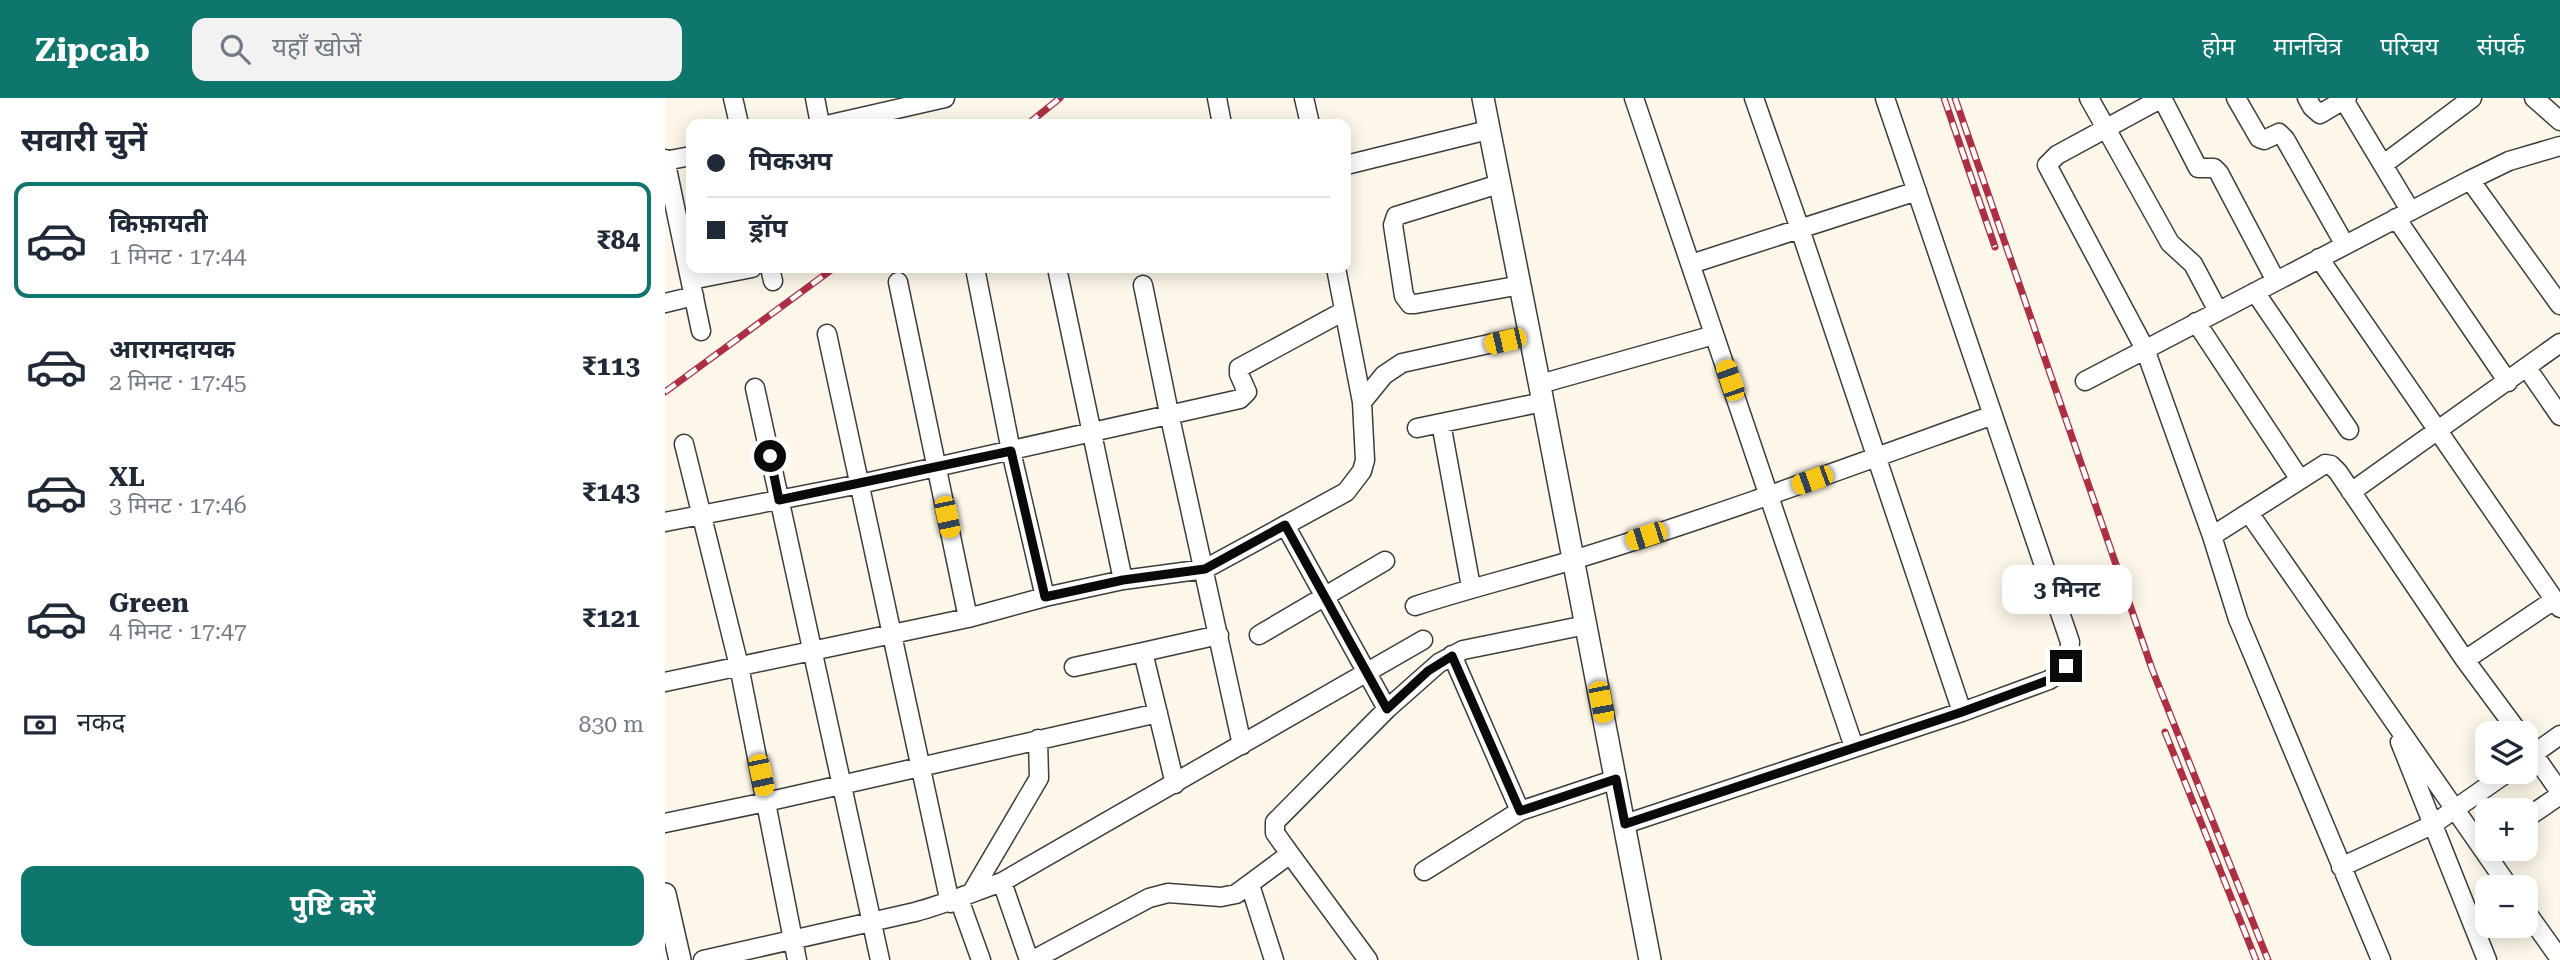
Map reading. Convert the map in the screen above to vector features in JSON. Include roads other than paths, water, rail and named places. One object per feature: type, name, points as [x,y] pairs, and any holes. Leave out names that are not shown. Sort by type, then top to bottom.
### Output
[{"type":"street","points":[[733,98],[738,119]]},
{"type":"street","points":[[815,98],[819,119]]},
{"type":"street","points":[[856,119],[945,98]]},
{"type":"street","points":[[1217,98],[1221,119]]},
{"type":"street","points":[[1304,98],[1309,119]]},
{"type":"street","points":[[1483,98],[1650,960]]},
{"type":"street","points":[[1634,98],[1854,747]]},
{"type":"street","points":[[1753,98],[1800,229],[1962,712]]},
{"type":"street","points":[[1625,824],[1962,712],[2060,674],[2070,655],[2070,642],[1885,98]]},
{"type":"street","points":[[2089,98],[2170,243],[2189,258],[2218,311]]},
{"type":"street","points":[[2276,281],[2219,173],[2214,168],[2198,167],[2162,98],[2057,155],[2047,165],[2145,349],[2212,536],[2238,619],[2381,960]]},
{"type":"street","points":[[2237,98],[2262,140],[2279,134],[2285,139],[2345,244]]},
{"type":"street","points":[[2307,98],[2320,114],[2345,99],[2384,164],[2403,214],[2508,382]]},
{"type":"street","points":[[2384,164],[2472,98]]},
{"type":"street","points":[[2534,98],[2560,121]]},
{"type":"street","points":[[1351,164],[1488,130]]},
{"type":"street","points":[[2085,380],[2470,180],[2509,161],[2560,146]]},
{"type":"street","points":[[686,157],[665,160],[686,260]]},
{"type":"street","points":[[2470,180],[2560,305]]},
{"type":"street","points":[[1499,184],[1396,216],[1393,225],[1404,296],[1410,304],[1415,304],[1521,285]]},
{"type":"street","points":[[1691,264],[1917,191]]},
{"type":"street","points":[[2319,258],[2557,604],[2466,660]]},
{"type":"street","points":[[689,273],[701,331]]},
{"type":"street","points":[[665,303],[692,288],[737,273]]},
{"type":"street","points":[[976,273],[1011,451],[1045,597]]},
{"type":"street","points":[[1058,273],[1123,580]]},
{"type":"street","points":[[665,682],[968,618],[1123,580],[1205,569],[1346,492],[1361,471],[1365,460],[1362,402],[1337,273]]},
{"type":"street","points":[[898,282],[968,618]]},
{"type":"street","points":[[1143,285],[1242,745]]},
{"type":"street","points":[[2255,292],[2349,430]]},
{"type":"street","points":[[665,522],[860,484],[1244,398],[1247,392],[1239,368],[1344,311]]},
{"type":"street","points":[[2196,322],[2299,478]]},
{"type":"street","points":[[827,334],[920,765],[981,960]]},
{"type":"street","points":[[1362,402],[1384,375],[1402,363],[1530,335]]},
{"type":"street","points":[[1417,428],[1542,393],[1714,335]]},
{"type":"street","points":[[2351,492],[2560,343]]},
{"type":"street","points":[[2527,368],[2560,416]]},
{"type":"street","points":[[755,388],[880,960]]},
{"type":"street","points":[[1415,606],[1471,587],[1572,561],[1769,495],[1993,415]]},
{"type":"street","points":[[1441,423],[1471,587]]},
{"type":"street","points":[[684,444],[739,666],[797,960]]},
{"type":"street","points":[[2212,536],[2299,478],[2325,464],[2331,465],[2510,721]]},
{"type":"street","points":[[2249,513],[2475,836]]},
{"type":"street","points":[[1285,525],[1387,709]]},
{"type":"street","points":[[1259,635],[1385,561]]},
{"type":"street","points":[[1368,960],[1275,832],[1275,822],[1428,671],[1471,648],[1585,625]]},
{"type":"street","points":[[1074,667],[1219,635]]},
{"type":"street","points":[[703,960],[871,923],[1002,883],[1423,640]]},
{"type":"street","points":[[1143,652],[1175,784]]},
{"type":"street","points":[[1452,656],[1520,811]]},
{"type":"street","points":[[665,823],[1158,713]]},
{"type":"street","points":[[2391,717],[2487,960]]},
{"type":"street","points":[[2538,747],[2560,736]]},
{"type":"street","points":[[960,898],[1039,778],[1038,739]]},
{"type":"street","points":[[2538,765],[2560,793],[2538,809]]},
{"type":"street","points":[[1424,871],[1520,811],[1616,779]]},
{"type":"street","points":[[2341,867],[2432,825],[2490,784]]},
{"type":"street","points":[[1002,883],[1031,960],[1149,898],[1168,892],[1229,896],[1236,894],[1290,854]]},
{"type":"street","points":[[1249,885],[1274,960]]},
{"type":"street","points":[[665,894],[680,960]]},
{"type":"street","points":[[2538,928],[2560,959]]},
{"type":"railway","points":[[1034,119],[1060,98]]},
{"type":"railway","points":[[1944,98],[1995,247]]},
{"type":"railway","points":[[1955,98],[2152,669],[2268,960]]},
{"type":"railway","points":[[665,392],[827,273]]},
{"type":"railway","points":[[2165,732],[2256,960]]}]
